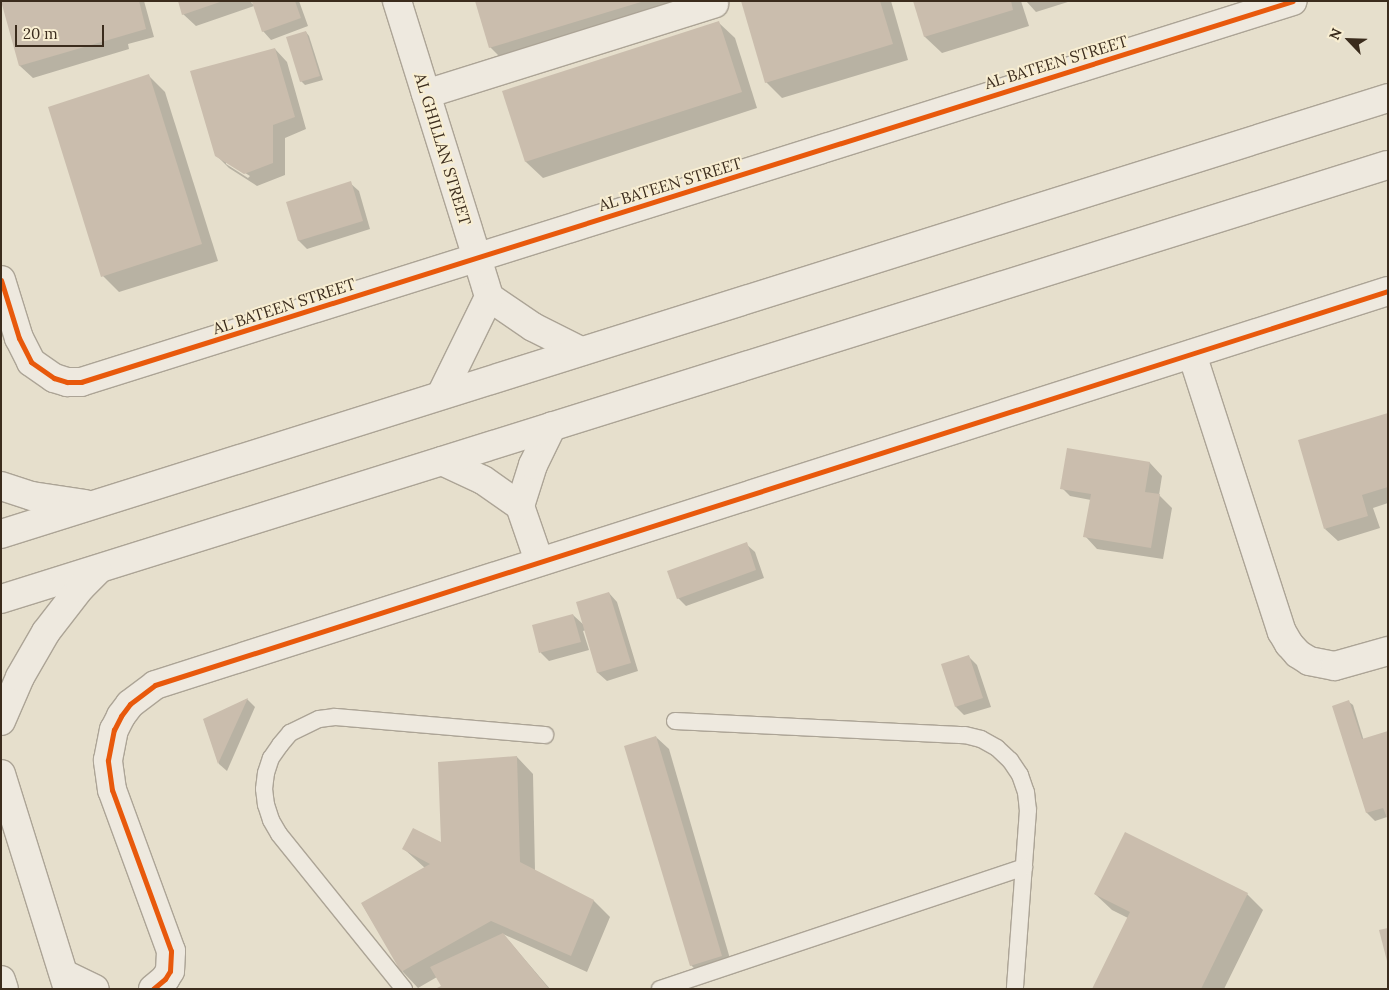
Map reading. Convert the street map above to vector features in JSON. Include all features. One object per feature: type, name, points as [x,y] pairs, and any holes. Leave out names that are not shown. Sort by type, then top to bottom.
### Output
[{"type":"street","name":"AL GHILLAN STREET","points":[[397,1],[489,297]]},
{"type":"street","name":"AL BATEEN STREET","points":[[1,280],[24,350],[31,362],[54,378],[67,382],[94,379],[1293,1]]},
{"type":"street","points":[[426,94],[714,4]]},
{"type":"street","points":[[1,534],[1388,98]]},
{"type":"street","points":[[1,599],[1388,165]]},
{"type":"street","points":[[153,989],[165,979],[170,971],[171,951],[112,790],[108,760],[114,730],[130,704],[154,685],[1388,291]]},
{"type":"street","points":[[441,395],[489,297],[533,327],[581,351]]},
{"type":"street","points":[[1192,354],[1282,632],[1298,654],[1309,661],[1335,666],[1388,651]]},
{"type":"street","points":[[520,506],[533,465],[552,426]]},
{"type":"street","points":[[442,461],[483,480],[520,506],[539,562]]},
{"type":"street","points":[[1,486],[32,496],[94,505]]},
{"type":"street","points":[[1,721],[20,678],[46,632],[80,588],[100,568]]},
{"type":"street","points":[[1,774],[66,981],[95,989]]},
{"type":"street","points":[[1,980],[4,989]]},
{"type":"lane","points":[[404,989],[279,834],[271,820],[266,805],[264,789],[266,773],[271,758],[290,733],[311,722],[335,717],[545,735]]},
{"type":"lane","points":[[675,721],[965,735],[982,739],[997,748],[1010,760],[1020,775],[1026,792],[1028,810],[1015,989]]},
{"type":"lane","points":[[660,989],[1024,867]]},
{"type":"building","points":[[1,1],[139,1],[146,29],[19,66]]},
{"type":"building","points":[[178,1],[220,1],[220,2],[182,15]]},
{"type":"building","points":[[295,1],[301,18],[262,32],[252,2]]},
{"type":"building","points":[[475,1],[641,1],[641,2],[489,48]]},
{"type":"building","points":[[741,1],[880,1],[893,44],[765,83]]},
{"type":"building","points":[[913,1],[1011,1],[1013,10],[924,37]]},
{"type":"building","points":[[719,21],[742,92],[525,162],[502,91]]},
{"type":"building","points":[[306,31],[320,76],[300,82],[286,37]]},
{"type":"building","points":[[275,48],[295,117],[273,125],[273,163],[244,174],[215,156],[190,71]]},
{"type":"building","points":[[149,74],[202,244],[101,277],[48,107]]},
{"type":"building","points":[[351,181],[363,221],[298,241],[286,202]]},
{"type":"building","points":[[1388,413],[1388,487],[1362,495],[1368,516],[1324,529],[1298,440]]},
{"type":"building","points":[[1067,448],[1150,462],[1145,492],[1160,494],[1151,548],[1083,537],[1091,494],[1060,489]]},
{"type":"building","points":[[747,542],[756,570],[677,599],[667,571]]},
{"type":"building","points":[[609,592],[631,663],[597,673],[576,602]]},
{"type":"building","points":[[573,614],[581,642],[539,653],[532,625]]},
{"type":"building","points":[[969,655],[983,698],[955,707],[941,664]]},
{"type":"building","points":[[248,698],[218,764],[203,719]]},
{"type":"building","points":[[1349,700],[1362,739],[1388,731],[1388,820],[1383,808],[1366,813],[1332,706]]},
{"type":"building","points":[[656,736],[722,956],[690,966],[624,746]]},
{"type":"building","points":[[517,756],[520,862],[594,900],[571,956],[491,921],[401,972],[361,903],[430,864],[402,849],[413,828],[441,842],[438,762]]},
{"type":"building","points":[[1125,832],[1248,893],[1201,989],[1092,989],[1130,912],[1094,894]]},
{"type":"building","points":[[1388,928],[1388,961],[1387,961],[1379,930]]},
{"type":"building","points":[[503,933],[549,989],[435,989],[441,986],[430,967]]},
{"type":"cycle path","points":[[1,280],[19,338],[31,362],[54,378],[67,382],[81,382],[1293,1]]},
{"type":"cycle path","points":[[153,989],[165,979],[170,971],[171,951],[112,790],[108,760],[114,730],[121,716],[130,704],[155,685],[1388,291]]}]
